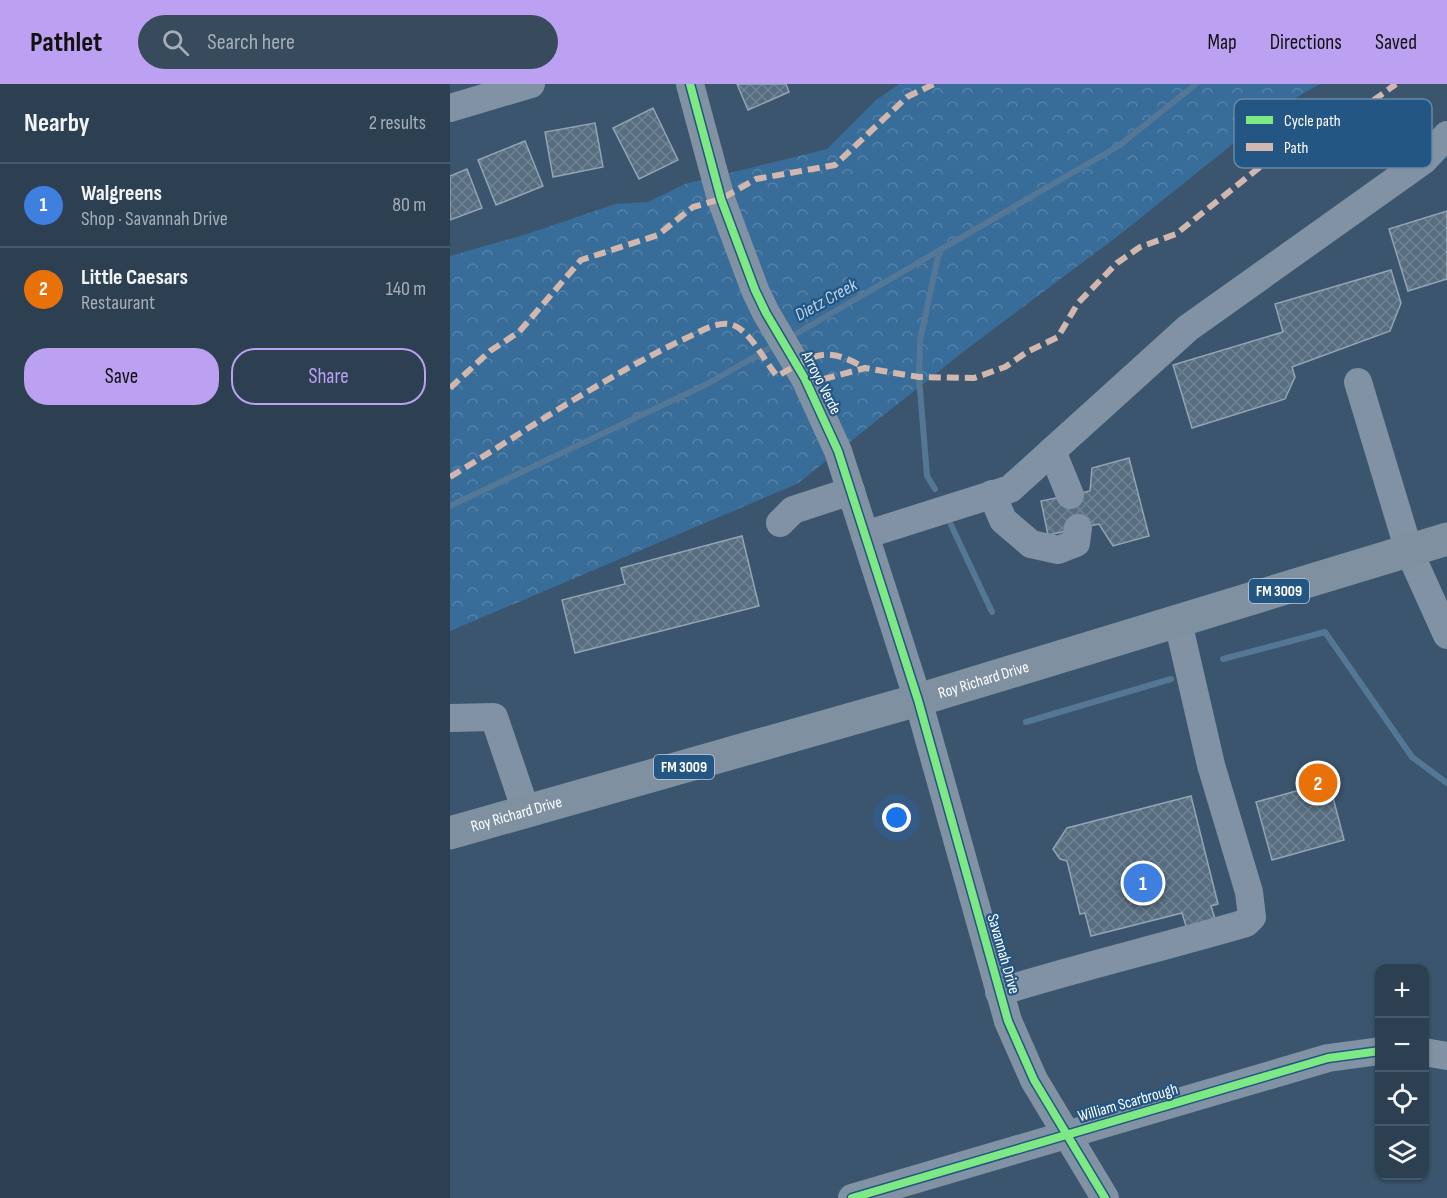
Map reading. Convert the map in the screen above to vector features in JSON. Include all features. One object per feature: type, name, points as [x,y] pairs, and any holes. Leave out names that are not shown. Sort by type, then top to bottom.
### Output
[{"type":"main road","name":"Roy Richard Drive","points":[[450,833],[918,700],[1447,539]]},
{"type":"street","points":[[450,108],[531,84]]},
{"type":"street","name":"Arroyo Verde","points":[[690,84],[721,200],[766,313],[805,379],[838,452],[918,700]]},
{"type":"street","points":[[1432,151],[1447,135]]},
{"type":"street","points":[[865,535],[1010,489],[1188,328],[1413,168]]},
{"type":"street","points":[[1358,382],[1409,551],[1447,635]]},
{"type":"street","points":[[1052,451],[1070,495]]},
{"type":"street","points":[[780,523],[794,510],[851,492]]},
{"type":"street","points":[[992,494],[1003,520],[1031,544],[1058,550],[1076,543],[1078,528]]},
{"type":"street","points":[[999,992],[1066,971],[1125,958],[1246,924],[1252,917],[1249,892],[1211,765],[1178,622]]},
{"type":"street","name":"Savannah Drive","points":[[918,700],[1008,1021],[1034,1080],[1105,1198]]},
{"type":"street","points":[[450,718],[494,717],[526,811]]},
{"type":"street","name":"William Scarbrough","points":[[852,1198],[1328,1058],[1375,1052]]},
{"type":"street","points":[[1429,1053],[1447,1056]]},
{"type":"green space","points":[[899,84],[1320,84],[1294,99],[1234,99],[1234,143],[1118,236],[967,349],[797,484],[450,631],[450,256],[527,234],[615,204],[648,202],[685,184],[827,149],[876,100]]},
{"type":"building","points":[[737,84],[786,84],[789,92],[748,110]]},
{"type":"building","points":[[653,108],[678,160],[639,179],[613,128]]},
{"type":"building","points":[[595,123],[603,167],[553,177],[545,132]]},
{"type":"building","points":[[525,141],[543,186],[496,205],[478,160]]},
{"type":"building","points":[[467,169],[482,208],[450,220],[450,176]]},
{"type":"building","points":[[1447,211],[1447,279],[1408,291],[1389,229]]},
{"type":"building","points":[[1391,270],[1401,303],[1390,331],[1292,367],[1295,377],[1285,399],[1192,428],[1173,365],[1283,332],[1275,304]]},
{"type":"building","points":[[1129,458],[1149,536],[1113,546],[1099,524],[1048,535],[1041,501],[1090,491],[1092,468]]},
{"type":"building","points":[[742,536],[759,606],[575,653],[562,600],[625,584],[621,568]]},
{"type":"building","points":[[1329,782],[1344,840],[1272,860],[1256,802]]},
{"type":"building","points":[[1191,796],[1218,904],[1211,906],[1216,922],[1187,929],[1182,913],[1091,936],[1085,913],[1080,914],[1067,861],[1060,859],[1053,849],[1067,828]]},
{"type":"waterway","name":"Dietz Creek","points":[[789,338],[1120,145],[1196,84]]},
{"type":"waterway","points":[[935,489],[927,476],[919,377],[920,340],[939,252]]},
{"type":"waterway","name":"Dietz Creek","points":[[450,506],[707,384],[777,344]]},
{"type":"waterway","points":[[951,525],[992,612]]},
{"type":"waterway","points":[[1223,659],[1325,632],[1412,757],[1447,783]]},
{"type":"waterway","points":[[1026,722],[1171,679]]},
{"type":"marked path","points":[[450,388],[490,351],[519,332],[581,260],[658,235],[693,207],[721,199],[756,179],[835,165],[907,97],[934,84]]},
{"type":"marked path","points":[[1375,99],[1396,84]]},
{"type":"marked path","points":[[805,379],[824,379],[865,368],[919,377],[974,378],[1005,367],[1027,352],[1058,337],[1078,303],[1117,263],[1140,247],[1176,234],[1259,168]]},
{"type":"marked path","points":[[450,477],[622,371],[717,325],[729,324],[743,331],[777,376],[820,355],[839,356],[865,368]]},
{"type":"cycle path","points":[[690,84],[721,199],[755,290],[805,379],[838,451],[918,700],[1008,1021],[1034,1080],[1105,1198]]},
{"type":"cycle path","points":[[852,1198],[1328,1058],[1375,1052]]},
{"type":"place","name":"Little Caesars","points":[[1318,783]]},
{"type":"place","name":"Walgreens","points":[[1143,883]]}]
